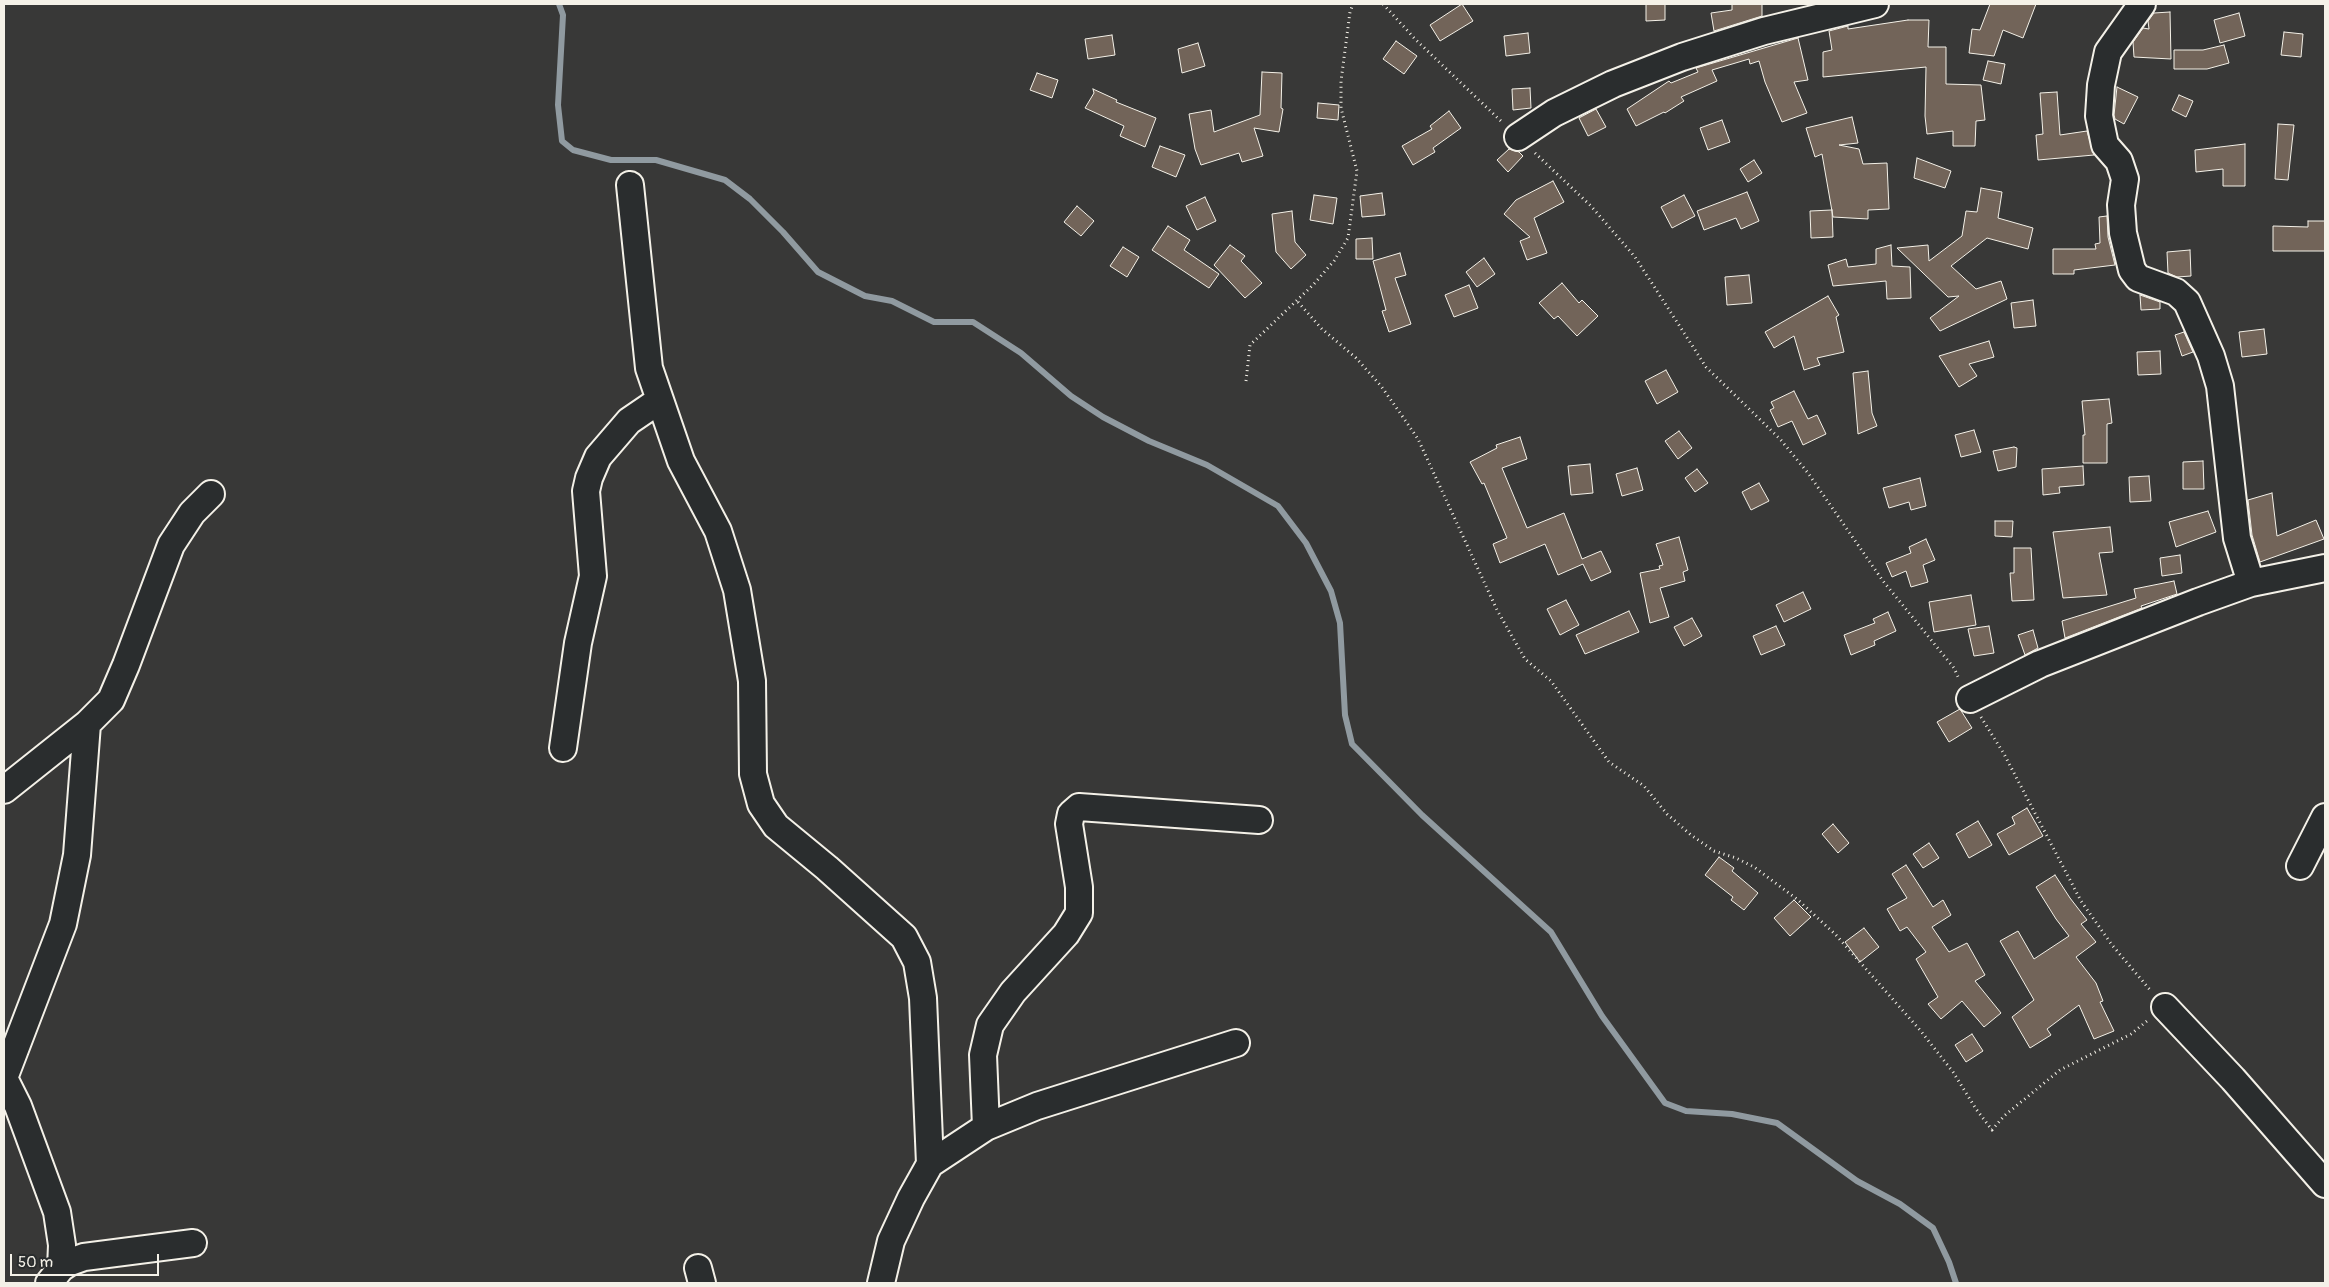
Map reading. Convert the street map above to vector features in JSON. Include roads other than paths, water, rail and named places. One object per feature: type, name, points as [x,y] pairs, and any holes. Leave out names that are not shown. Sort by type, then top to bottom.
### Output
[{"type":"street","points":[[1518,137],[1554,113],[1613,84],[1682,57],[1764,31],[1875,4]]},
{"type":"street","points":[[2142,4],[2108,52],[2101,85],[2099,116],[2105,145],[2119,161],[2125,179],[2121,205],[2123,234],[2132,270],[2138,278],[2176,292],[2187,302],[2211,356],[2220,386],[2237,538],[2251,583]]},
{"type":"street","points":[[630,185],[649,368],[681,461],[718,531],[737,590],[752,681],[753,774],[761,804],[776,826],[828,868],[904,937],[917,962],[923,998],[930,1164]]},
{"type":"street","points":[[563,748],[578,643],[594,576],[586,491],[589,478],[598,457],[629,421],[651,406],[660,403]]},
{"type":"street","points":[[4,790],[87,724],[99,713],[116,690],[170,545],[192,513],[210,494]]},
{"type":"street","points":[[1970,699],[2040,664],[2251,583],[2325,568]]},
{"type":"street","points":[[55,1275],[62,1245],[57,1212],[18,1106],[4,1078],[63,924],[77,855],[87,724]]},
{"type":"street","points":[[986,1127],[983,1055],[990,1025],[1012,992],[1066,934],[1079,912],[1079,887],[1068,824],[1071,814],[1079,807],[1259,820]]},
{"type":"street","points":[[2300,866],[2325,817]]},
{"type":"street","points":[[2165,1007],[2233,1079],[2325,1184]]},
{"type":"street","points":[[881,1283],[891,1241],[911,1198],[930,1164],[986,1127],[1037,1106],[1236,1042]]},
{"type":"street","points":[[55,1275],[70,1262],[84,1257],[193,1243]]},
{"type":"waterway","points":[[559,4],[563,15],[558,105],[562,141],[573,150],[611,160],[656,160],[725,180],[750,199],[783,232],[818,272],[865,296],[892,301],[934,322],[973,322],[1021,353],[1071,396],[1103,417],[1149,441],[1207,465],[1278,506],[1306,543],[1331,591],[1340,623],[1345,715],[1352,744],[1422,815],[1551,932],[1602,1016],[1665,1103],[1686,1111],[1732,1114],[1777,1123],[1857,1181],[1900,1204],[1933,1228],[1949,1262],[1956,1283]]}]
